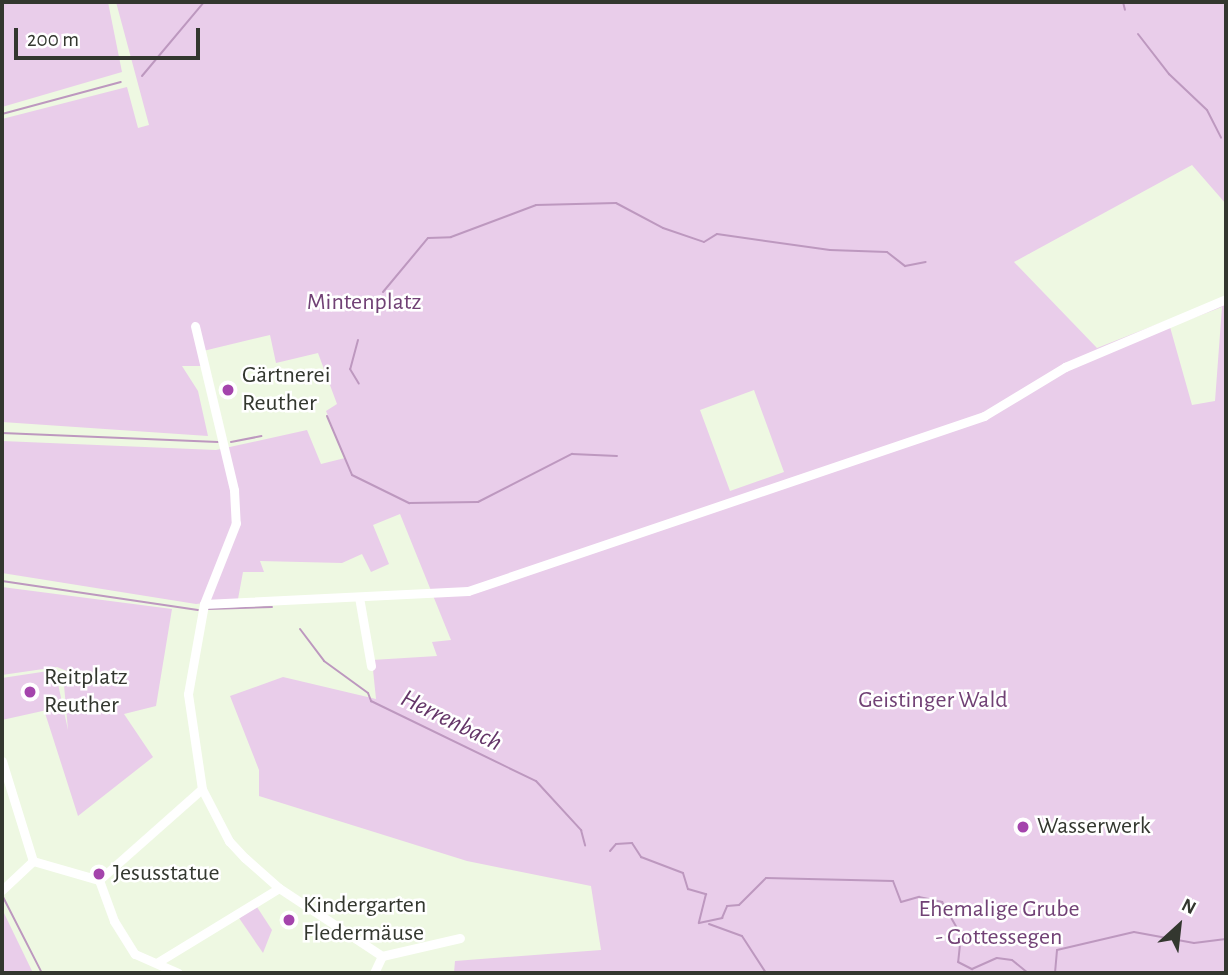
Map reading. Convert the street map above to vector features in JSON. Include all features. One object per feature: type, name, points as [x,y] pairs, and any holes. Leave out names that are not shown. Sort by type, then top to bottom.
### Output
[{"type":"street","points":[[204,604],[468,590],[984,416],[1094,355],[1226,299]]},
{"type":"street","points":[[195,326],[234,490],[236,523],[204,604],[188,694],[202,789],[229,841],[279,888],[382,956],[460,938]]},
{"type":"street","points":[[359,597],[371,666]]},
{"type":"street","points":[[2,761],[33,861]]},
{"type":"street","points":[[99,880],[202,789]]},
{"type":"street","points":[[33,861],[99,880]]},
{"type":"street","points":[[4,888],[33,861]]},
{"type":"street","points":[[99,880],[114,921],[135,954],[178,973]]},
{"type":"street","points":[[158,962],[279,888]]},
{"type":"street","points":[[374,973],[382,956]]},
{"type":"green space","points":[[2,2],[108,2],[122,72],[2,107]]},
{"type":"green space","name":"Geistinger Wald","points":[[116,2],[1226,2],[1226,204],[1192,165],[1014,262],[1097,348],[1226,297],[1226,973],[454,973],[455,961],[601,950],[591,886],[467,861],[259,796],[259,770],[230,696],[283,677],[376,699],[372,660],[437,656],[432,642],[451,640],[400,514],[373,525],[389,564],[371,572],[362,554],[342,563],[260,561],[264,572],[243,572],[238,599],[196,604],[2,573],[2,441],[216,450],[307,430],[321,464],[345,458],[326,411],[337,404],[318,353],[276,363],[270,335],[199,352],[202,366],[182,366],[198,391],[208,436],[2,422],[2,119],[127,87],[138,128],[149,125]],"holes":[[[1222,307],[1215,401],[1192,405],[1170,327]],[[754,390],[784,472],[730,491],[700,410]]]},
{"type":"green space","points":[[2,587],[172,609],[156,706],[124,714],[153,757],[78,816],[45,713],[56,708],[2,720],[2,678],[55,670],[68,730],[63,674],[82,677],[57,667],[2,675]]},
{"type":"green space","points":[[257,907],[272,930],[263,953],[239,918]]},
{"type":"green space","points":[[2,909],[33,973],[2,973]]},
{"type":"waterway","points":[[142,76],[204,2]]},
{"type":"waterway","points":[[1123,2],[1125,10]]},
{"type":"waterway","points":[[1138,34],[1169,74],[1207,110],[1221,138]]},
{"type":"waterway","points":[[2,114],[121,82]]},
{"type":"waterway","points":[[383,292],[428,238],[451,237],[536,205],[616,203],[663,228],[704,242],[717,234],[830,250],[887,252],[905,266],[926,262]]},
{"type":"waterway","points":[[358,340],[350,369],[359,384]]},
{"type":"waterway","points":[[327,416],[352,475],[409,503],[478,502],[572,454],[617,456]]},
{"type":"waterway","points":[[2,433],[218,442]]},
{"type":"waterway","points":[[231,442],[261,436]]},
{"type":"waterway","name":"Herrenbach","points":[[2,581],[198,610]]},
{"type":"waterway","name":"Herrenbach","points":[[208,609],[272,607]]},
{"type":"waterway","name":"Herrenbach","points":[[300,629],[324,661],[368,693],[371,701],[536,781],[581,830],[585,845]]},
{"type":"waterway","name":"Herrenbach","points":[[610,851],[616,844],[632,843],[641,857],[683,873],[688,889],[706,894],[699,923],[722,918],[727,906],[739,905],[766,878],[893,881],[901,902],[919,897],[942,902],[961,935],[958,962],[972,969],[997,958],[1012,960],[1028,973]]},
{"type":"waterway","points":[[2,895],[42,973]]},
{"type":"waterway","points":[[709,924],[742,936],[766,973]]},
{"type":"waterway","name":"Herrenbach","points":[[1055,973],[1057,950],[1134,932],[1194,943],[1226,939]]},
{"type":"place","name":"Gärtnerei Reuther","points":[[228,390]]},
{"type":"place","name":"Reitplatz Reuther","points":[[30,692]]},
{"type":"place","name":"Wasserwerk","points":[[1023,827]]},
{"type":"place","name":"Jesusstatue","points":[[99,874]]},
{"type":"place","name":"Kindergarten Fledermäuse","points":[[289,920]]},
{"type":"park label","name":"Mintenplatz","points":[[364,303]]},
{"type":"park label","name":"Ehemalige Grube - Gottessegen","points":[[999,924]]}]
